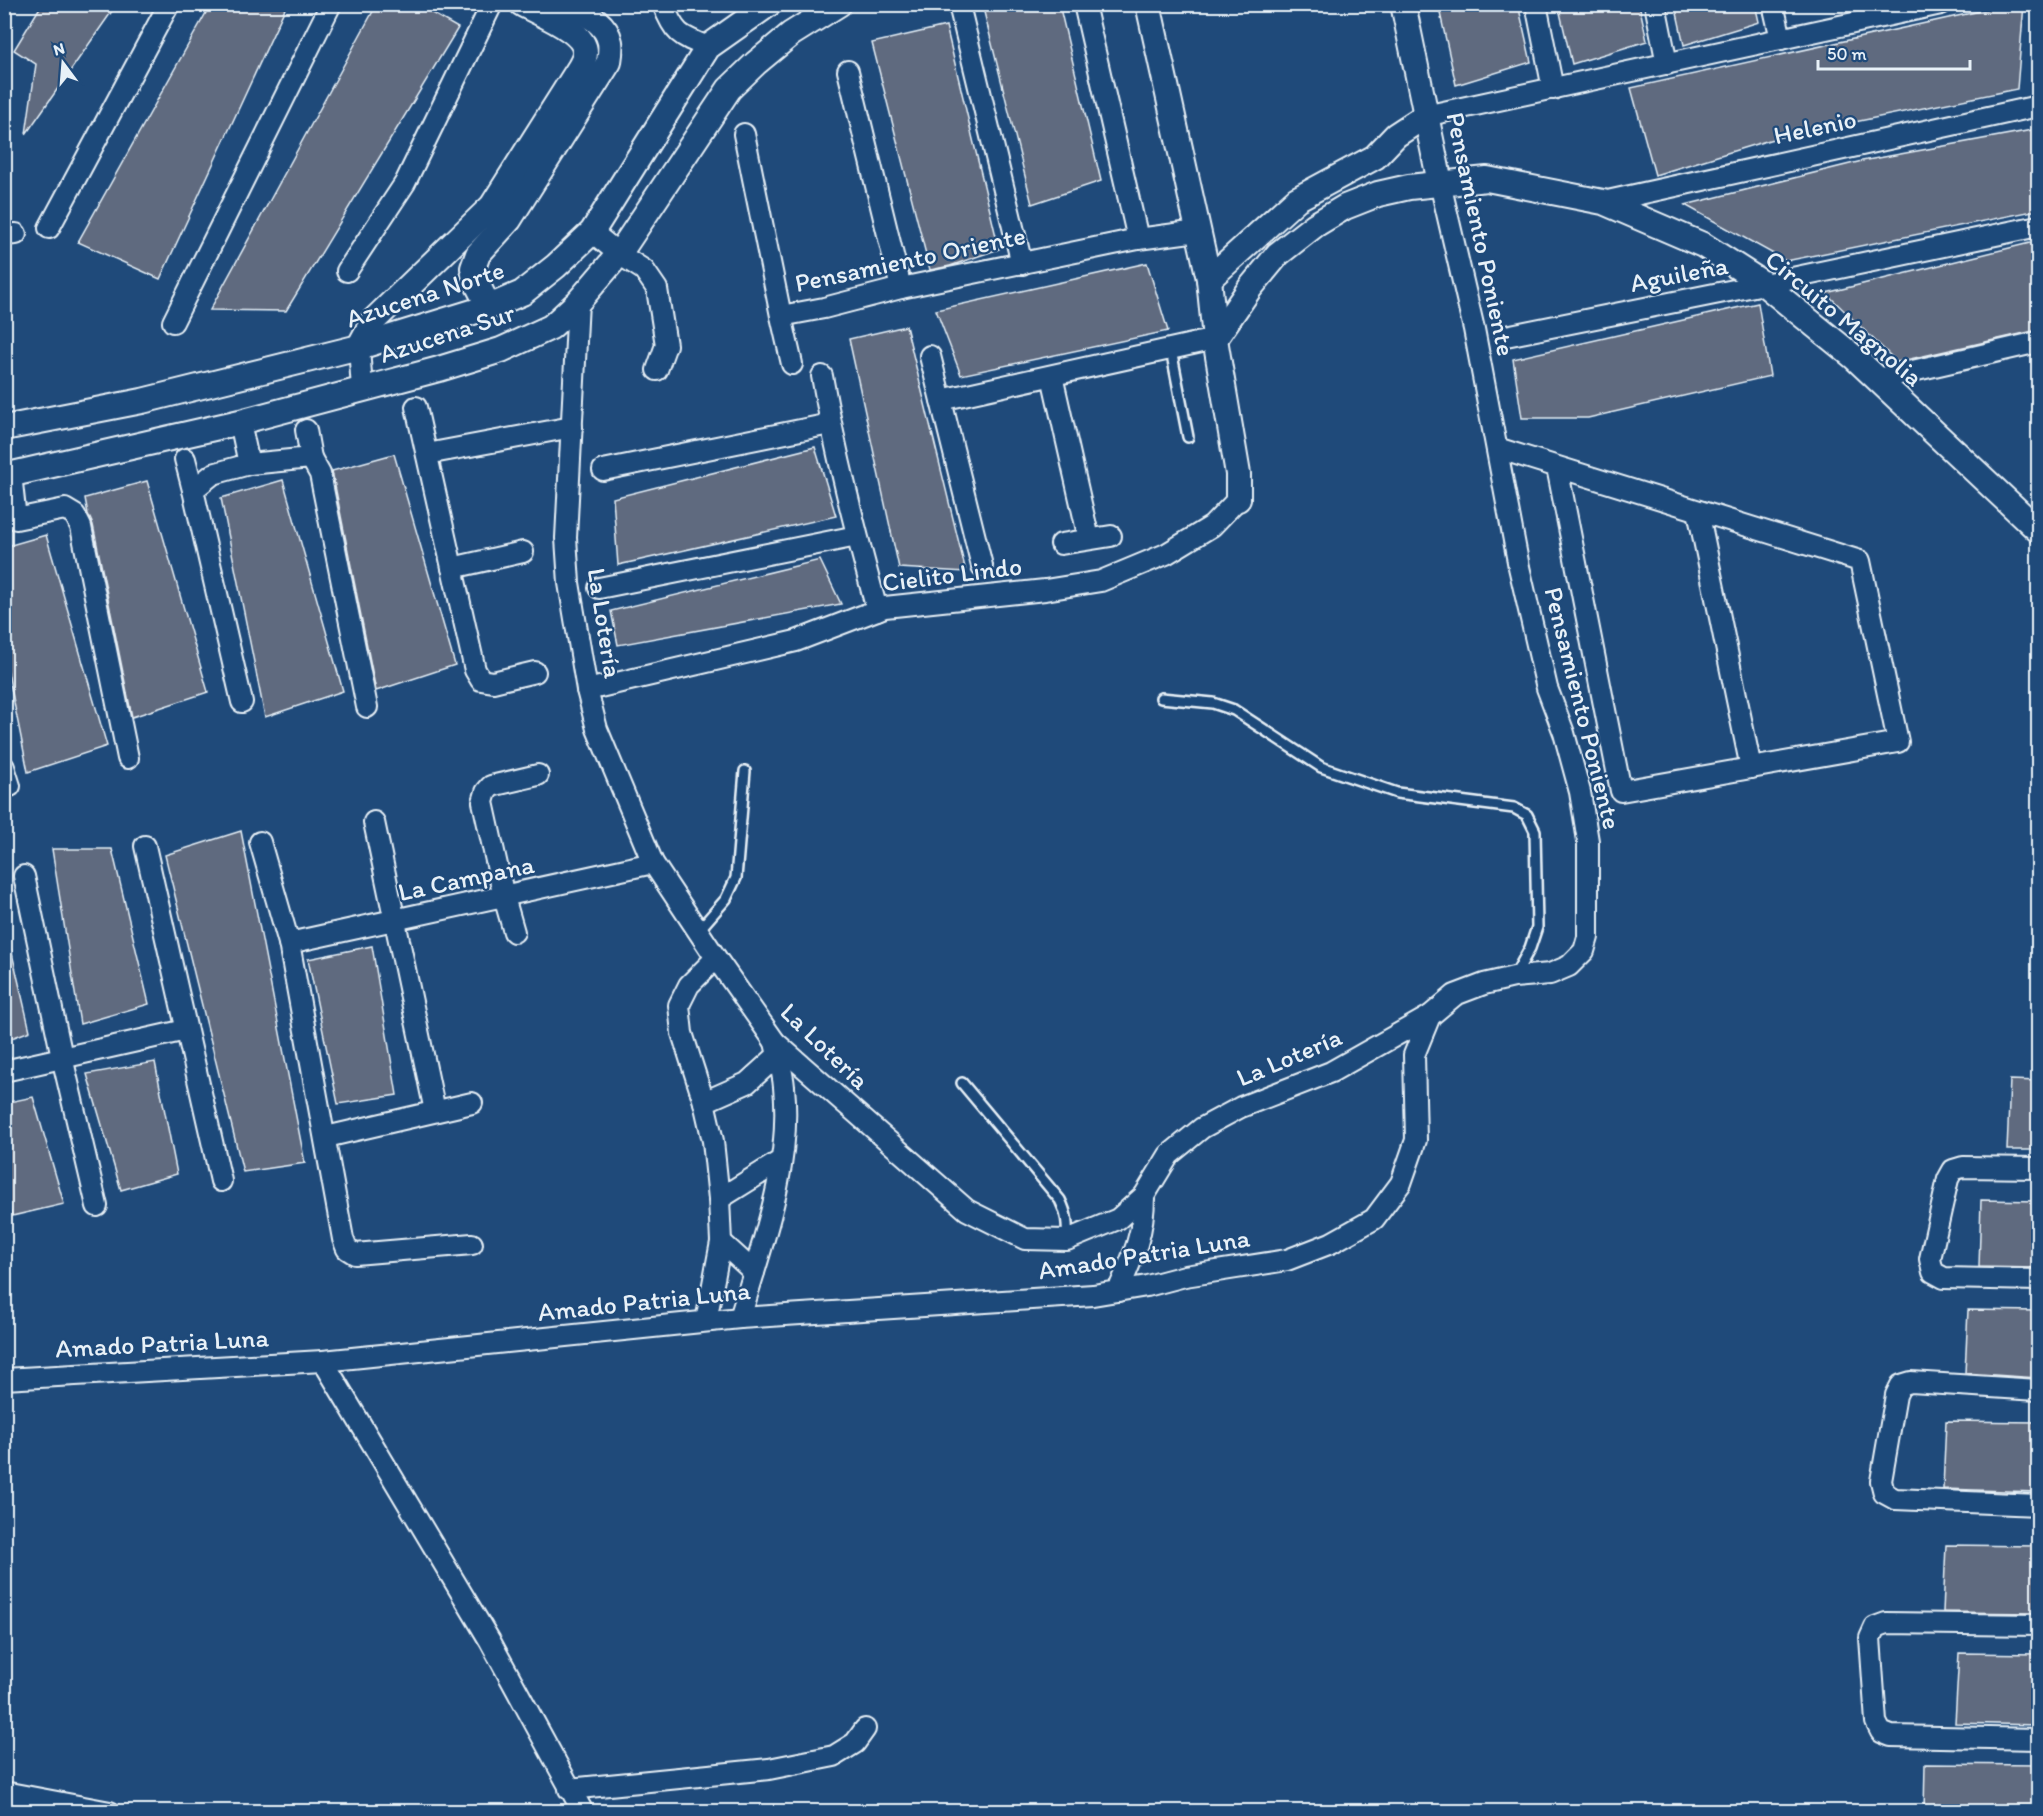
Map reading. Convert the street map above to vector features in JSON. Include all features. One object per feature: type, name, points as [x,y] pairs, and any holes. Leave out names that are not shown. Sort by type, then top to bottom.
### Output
[{"type":"street","points":[[49,228],[169,4]]},
{"type":"street","points":[[173,322],[331,4]]},
{"type":"street","points":[[347,271],[405,183],[492,4]]},
{"type":"street","points":[[362,389],[359,347],[373,321],[492,206],[580,67],[585,53],[582,42],[572,31],[522,4]]},
{"type":"street","points":[[489,307],[474,280],[473,268],[478,254],[510,220],[609,62],[610,42],[604,28],[594,19],[567,4]]},
{"type":"street","points":[[663,4],[670,24],[681,35],[708,47]]},
{"type":"street","name":"Azucena Norte","points":[[4,428],[142,401],[359,347],[489,307],[522,293],[556,266],[592,232],[708,47],[769,4]]},
{"type":"street","name":"Azucena Sur","points":[[8,475],[240,422],[362,389],[501,350],[551,327],[579,302],[619,254],[729,88],[791,34],[838,4]]},
{"type":"street","points":[[1084,4],[1138,239]]},
{"type":"street","points":[[1148,4],[1209,279],[1215,339],[1238,474],[1238,499]]},
{"type":"street","name":"Pensamiento Poniente","points":[[1287,1260],[1331,1243],[1374,1219],[1401,1183],[1416,1140],[1414,1055],[1430,1016],[1455,995],[1484,984],[1514,977],[1550,974],[1569,966],[1584,951],[1588,937],[1588,841],[1580,792],[1564,733],[1547,688],[1536,644],[1519,567],[1474,329],[1425,116],[1403,4]]},
{"type":"street","points":[[1536,4],[1553,89]]},
{"type":"street","points":[[1655,4],[1667,64]]},
{"type":"street","points":[[1773,4],[1781,39]]},
{"type":"street","points":[[1209,279],[1267,224],[1298,199],[1375,157],[1396,135],[1425,116],[1781,39],[1890,10],[1941,4]]},
{"type":"street","points":[[960,9],[1022,264]]},
{"type":"street","points":[[848,71],[901,288]]},
{"type":"street","name":"Helenio","points":[[1603,201],[2038,106]]},
{"type":"street","name":"Pensamiento Oriente","points":[[744,134],[781,316],[824,308],[901,288],[1138,239],[1198,231]]},
{"type":"street","name":"Circuito Magnolia","points":[[1215,339],[1250,288],[1278,254],[1315,225],[1345,207],[1378,194],[1409,187],[1487,179],[1603,201],[1703,245],[1764,284],[1878,379],[2038,530]]},
{"type":"street","name":"Aguileña","points":[[1506,336],[2038,225]]},
{"type":"street","points":[[592,232],[619,254],[644,270],[657,289],[666,345],[657,370]]},
{"type":"street","name":"La Lotería","points":[[579,302],[566,538],[569,583],[587,690],[597,729],[653,863],[776,1048],[967,1210],[1024,1239],[1067,1240],[1118,1218],[1144,1196],[1169,1155],[1202,1128],[1241,1107],[1331,1072],[1430,1016]]},
{"type":"street","points":[[781,316],[792,364]]},
{"type":"street","points":[[941,400],[1215,339]]},
{"type":"street","points":[[1878,379],[2038,342]]},
{"type":"street","points":[[930,356],[982,567]]},
{"type":"street","points":[[822,375],[830,424],[877,610]]},
{"type":"street","points":[[1052,376],[1089,539]]},
{"type":"street","points":[[416,407],[475,670],[481,680],[493,682],[535,672]]},
{"type":"street","points":[[240,422],[249,464]]},
{"type":"street","points":[[603,470],[830,424]]},
{"type":"street","points":[[427,454],[572,427]]},
{"type":"street","points":[[306,430],[311,458],[320,474],[367,707]]},
{"type":"street","points":[[1497,448],[1557,466],[1860,561],[1898,742],[1621,791],[1557,466]]},
{"type":"street","points":[[193,490],[213,474],[249,464],[311,458]]},
{"type":"street","points":[[185,459],[242,702]]},
{"type":"street","points":[[8,475],[10,521],[65,509],[75,515],[81,527],[128,758]]},
{"type":"street","name":"Cielito Lindo","points":[[587,690],[796,641],[877,610],[1101,581],[1166,554],[1212,526],[1238,499]]},
{"type":"street","points":[[1698,510],[1751,768]]},
{"type":"street","points":[[599,588],[857,536]]},
{"type":"street","points":[[1061,544],[1111,536]]},
{"type":"street","points":[[452,568],[523,552]]},
{"type":"street","points":[[4,767],[10,786]]},
{"type":"street","points":[[514,932],[483,802],[491,786],[538,775]]},
{"type":"street","points":[[374,822],[435,1111]]},
{"type":"street","points":[[260,842],[290,943],[343,1239],[347,1249],[355,1254],[472,1244]]},
{"type":"street","points":[[145,846],[221,1181]]},
{"type":"street","name":"La Campana","points":[[290,943],[653,863]]},
{"type":"street","points":[[24,876],[96,1206]]},
{"type":"street","points":[[706,1321],[721,1242],[719,1199],[713,1141],[704,1102],[682,1033],[679,1005],[689,985],[716,958]]},
{"type":"street","points":[[4,1071],[186,1030]]},
{"type":"street","points":[[704,1102],[747,1083],[776,1048]]},
{"type":"street","points":[[740,1318],[774,1203],[780,1161],[784,1130],[784,1087],[776,1048]]},
{"type":"street","points":[[326,1137],[472,1103]]},
{"type":"street","points":[[719,1199],[780,1161]]},
{"type":"street","points":[[2038,1168],[1963,1167],[1953,1170],[1948,1179],[1930,1259],[1933,1272],[1944,1278],[2038,1280]]},
{"type":"street","points":[[1118,1291],[1137,1248],[1144,1213],[1144,1196]]},
{"type":"street","points":[[721,1242],[754,1272]]},
{"type":"street","name":"Amado Patria Luna","points":[[4,1379],[323,1361],[740,1318],[1081,1296],[1287,1260]]},
{"type":"street","points":[[323,1361],[490,1641],[583,1812]]},
{"type":"street","points":[[2038,1390],[1911,1382],[1901,1385],[1896,1395],[1881,1481],[1884,1493],[1895,1499],[2038,1505]]},
{"type":"street","points":[[2038,1625],[1886,1623],[1875,1627],[1870,1638],[1876,1722],[1881,1732],[1891,1736],[2038,1739]]},
{"type":"street","points":[[569,1789],[769,1769],[834,1756],[855,1743],[865,1729]]},
{"type":"street","points":[[4,1792],[110,1812]]},
{"type":"lane","points":[[1171,350],[1188,437]]},
{"type":"lane","points":[[1161,698],[1213,703],[1234,710],[1321,767],[1397,793],[1514,808],[1527,815],[1535,831],[1537,927],[1530,948],[1514,977]]},
{"type":"lane","points":[[698,931],[726,899],[736,878],[745,771]]},
{"type":"lane","points":[[962,1083],[1060,1200],[1067,1213],[1067,1240]]},
{"type":"building","points":[[42,4],[117,4],[26,134],[36,64],[14,50]]},
{"type":"building","points":[[211,4],[287,4],[160,279],[78,242]]},
{"type":"building","points":[[377,4],[416,4],[458,28],[286,311],[210,310]]},
{"type":"building","points":[[982,4],[1059,4],[1101,181],[1032,204]]},
{"type":"building","points":[[1438,4],[1518,4],[1531,62],[1456,85]]},
{"type":"building","points":[[1558,4],[1639,4],[1647,41],[1572,64]]},
{"type":"building","points":[[1675,4],[1755,4],[1759,22],[1684,45]]},
{"type":"building","points":[[2012,4],[2024,4],[2017,89],[1776,138],[1655,175],[1631,88]]},
{"type":"building","points":[[946,26],[999,249],[950,266],[930,270],[872,43]]},
{"type":"building","points":[[2038,129],[2038,210],[1786,261],[1685,205],[1862,161]]},
{"type":"building","points":[[2038,241],[2038,330],[1897,362],[1826,293]]},
{"type":"building","points":[[1147,263],[1168,331],[961,375],[936,310]]},
{"type":"building","points":[[1758,303],[1770,376],[1588,418],[1522,418],[1513,359]]},
{"type":"building","points":[[906,326],[966,572],[899,568],[849,339]]},
{"type":"building","points":[[815,447],[836,516],[618,565],[613,498]]},
{"type":"building","points":[[394,454],[455,665],[376,691],[332,471]]},
{"type":"building","points":[[283,480],[343,691],[265,717],[221,498]]},
{"type":"building","points":[[147,481],[208,692],[132,717],[93,525],[85,498]]},
{"type":"building","points":[[46,535],[107,746],[28,772],[4,653],[4,547]]},
{"type":"building","points":[[820,560],[841,604],[618,645],[611,611]]},
{"type":"building","points":[[241,831],[305,1163],[243,1172],[165,855]]},
{"type":"building","points":[[52,849],[112,849],[149,1004],[80,1024]]},
{"type":"building","points":[[372,946],[397,1095],[338,1104],[308,959]]},
{"type":"building","points":[[11,949],[30,1031],[4,1041],[4,950]]},
{"type":"building","points":[[155,1062],[177,1174],[121,1190],[87,1074]]},
{"type":"building","points":[[2010,1080],[2038,1081],[2038,1150],[2007,1150]]},
{"type":"building","points":[[33,1097],[64,1204],[12,1216],[4,1194],[4,1103]]},
{"type":"building","points":[[1981,1200],[2038,1201],[2038,1268],[1979,1267]]},
{"type":"building","points":[[1968,1310],[2038,1311],[2038,1378],[1965,1373]]},
{"type":"building","points":[[1946,1421],[2038,1422],[2038,1492],[1943,1489]]},
{"type":"building","points":[[1946,1545],[2038,1546],[2038,1613],[1943,1612]]},
{"type":"building","points":[[1959,1653],[2038,1654],[2038,1725],[1955,1723]]},
{"type":"building","points":[[1925,1764],[2038,1765],[2038,1812],[1924,1812]]}]
